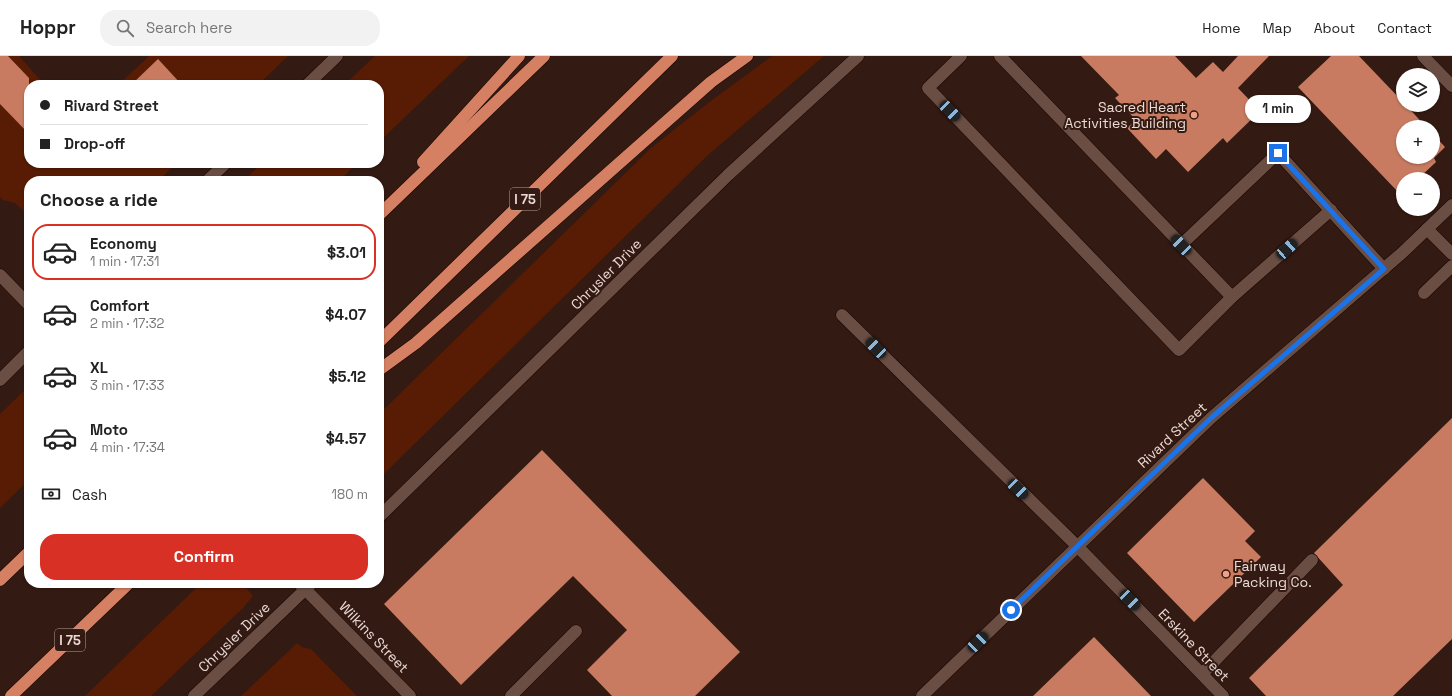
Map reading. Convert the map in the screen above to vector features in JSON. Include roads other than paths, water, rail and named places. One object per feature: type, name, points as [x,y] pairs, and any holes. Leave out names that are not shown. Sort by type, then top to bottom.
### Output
[{"type":"highway","points":[[384,206],[519,56]]},
{"type":"highway","points":[[384,210],[544,56]]},
{"type":"highway","name":"I 75","points":[[384,337],[672,56]]},
{"type":"highway","points":[[384,366],[416,343],[710,82],[747,56]]},
{"type":"highway","points":[[0,580],[24,557]]},
{"type":"highway","name":"I 75","points":[[12,696],[124,588]]},
{"type":"street","points":[[312,80],[337,56]]},
{"type":"street","name":"Chrysler Drive","points":[[384,512],[728,175],[858,56]]},
{"type":"street","points":[[961,56],[928,88],[1179,350],[1232,297],[1331,210]]},
{"type":"street","points":[[1000,56],[1232,297]]},
{"type":"street","points":[[1423,56],[1452,86]]},
{"type":"street","points":[[1181,245],[1278,153],[1384,269]]},
{"type":"street","points":[[212,176],[221,168]]},
{"type":"street","name":"Rivard Street","points":[[922,696],[1211,418],[1384,269],[1452,205]]},
{"type":"street","points":[[1427,229],[1452,254]]},
{"type":"street","points":[[1424,293],[1452,266]]},
{"type":"street","points":[[0,275],[24,300]]},
{"type":"street","name":"Erskine Street","points":[[842,315],[1077,546],[1223,696]]},
{"type":"street","points":[[0,380],[24,356]]},
{"type":"street","points":[[1202,674],[1312,560]]},
{"type":"street","name":"Chrysler Drive","points":[[194,696],[303,588]]},
{"type":"street","name":"Wilkins Street","points":[[309,588],[410,696]]},
{"type":"street","points":[[511,696],[576,632]]},
{"type":"place","name":"Sacred Heart Activities Building","points":[[1194,115]]},
{"type":"place","name":"Fairway Packing Co.","points":[[1226,574]]}]
